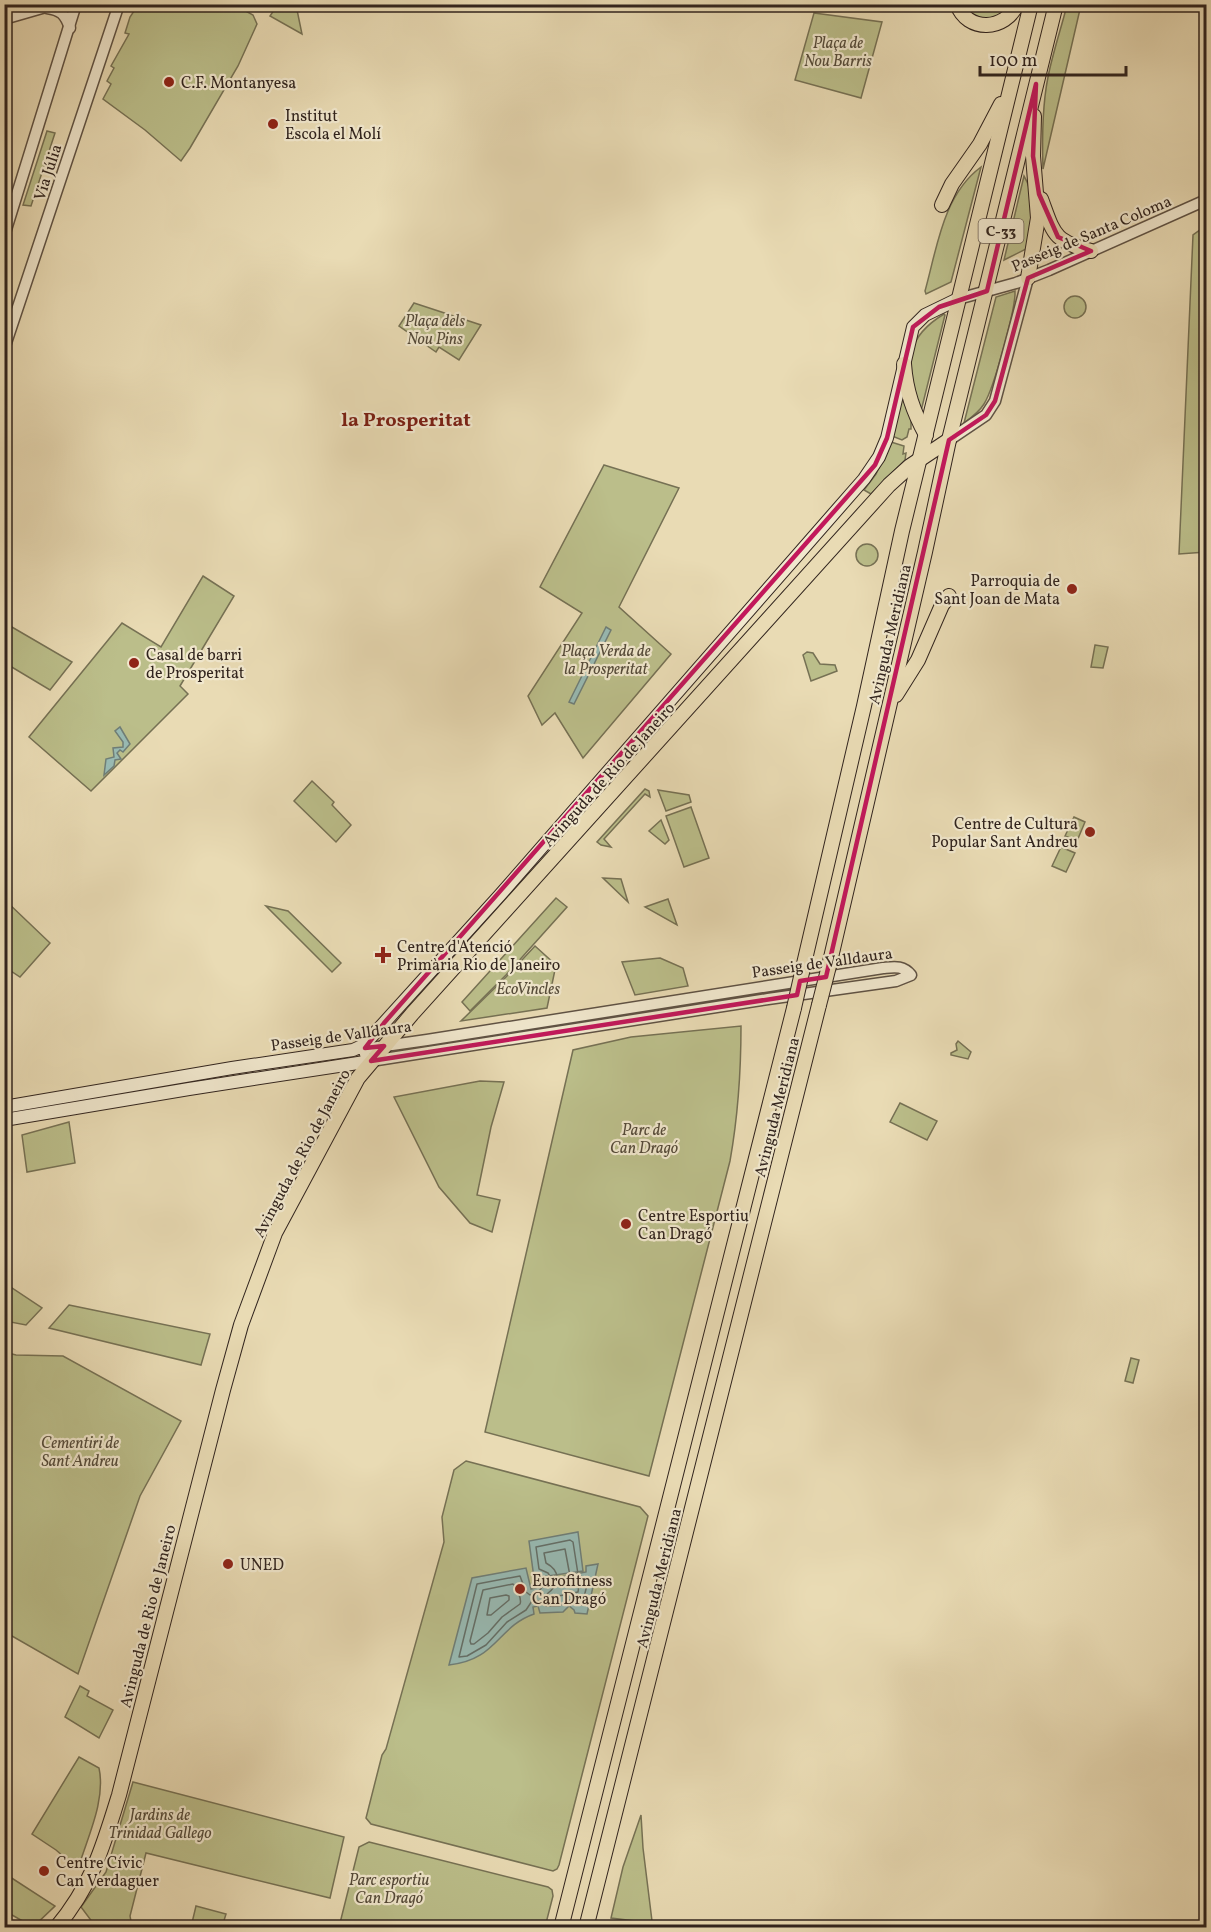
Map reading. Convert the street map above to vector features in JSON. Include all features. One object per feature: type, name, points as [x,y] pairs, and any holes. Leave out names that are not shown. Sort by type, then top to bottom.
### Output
[{"type":"main road","points":[[957,4],[960,13],[967,20],[985,26],[1003,20],[1010,15],[1017,4]]},
{"type":"main road","name":"Avinguda Meridiana","points":[[561,1928],[794,1008],[902,531],[1031,4]]},
{"type":"main road","name":"Avinguda Meridiana","points":[[586,1928],[829,966],[927,546],[949,440],[1056,4]]},
{"type":"main road","points":[[942,205],[952,184],[980,144],[1012,84]]},
{"type":"main road","points":[[1028,278],[1038,218],[1033,142],[1036,84]]},
{"type":"main road","points":[[1035,177],[1043,204],[1058,237],[1068,245],[1091,251]]},
{"type":"main road","name":"Avinguda de Rio de Janeiro","points":[[364,1046],[591,792],[864,479],[879,457],[887,438],[912,332],[919,321],[939,307],[958,299]]},
{"type":"main road","points":[[904,364],[913,411],[926,435]]},
{"type":"main road","name":"Avinguda de Rio de Janeiro","points":[[56,1928],[75,1904],[101,1853],[119,1795],[184,1535],[241,1325],[282,1218],[351,1089],[384,1046],[848,529],[889,485],[949,440]]},
{"type":"main road","points":[[890,704],[918,660],[939,611],[949,596]]},
{"type":"main road","name":"Passeig de Valldaura","points":[[4,1107],[364,1046]]},
{"type":"main road","name":"Passeig de Valldaura","points":[[4,1120],[184,1089],[371,1061]]},
{"type":"street","points":[[4,19],[56,4]]},
{"type":"street","name":"Via Júlia","points":[[4,236],[76,4]]},
{"type":"street","name":"Via Júlia","points":[[4,349],[119,4]]},
{"type":"street","points":[[43,8],[62,12],[70,28]]},
{"type":"street","name":"Passeig de Santa Coloma","points":[[987,291],[1028,278],[1206,200]]},
{"type":"street","points":[[949,440],[989,411],[995,400],[1028,278]]},
{"type":"street","points":[[958,299],[987,291]]},
{"type":"street","name":"Passeig de Valldaura","points":[[364,1046],[384,1046],[892,967],[904,968],[911,975],[896,981],[371,1061]]},
{"type":"street","points":[[551,1034],[555,1027],[583,1020],[589,1015]]},
{"type":"street","points":[[364,1046],[365,1055],[371,1061]]},
{"type":"highlighted area","points":[[1036,84],[1033,156],[1039,194],[1058,237],[1091,251],[1028,278],[995,401],[986,415],[949,440],[826,977],[800,981],[797,995],[371,1061],[384,1046],[365,1048],[384,1023],[875,465],[887,438],[913,327],[939,307],[987,291]]},
{"type":"green space","points":[[278,4],[296,5],[302,34],[270,16]]},
{"type":"green space","name":"C.F. Montanyesa","points":[[138,5],[235,5],[253,15],[257,24],[238,66],[181,161],[145,130],[103,99],[111,84],[107,81],[114,68],[111,66],[129,34],[125,33],[130,17]]},
{"type":"green space","points":[[963,5],[1010,5],[998,16],[986,20],[974,17]]},
{"type":"green space","points":[[1067,5],[1081,5],[1043,169],[1046,88]]},
{"type":"green space","name":"Plaça de Nou Barris","points":[[814,13],[882,22],[861,98],[795,80]]},
{"type":"green space","points":[[47,131],[55,133],[31,206],[23,205]]},
{"type":"green space","points":[[981,167],[951,282],[926,294],[943,223],[958,192]]},
{"type":"green space","points":[[1024,176],[1032,203],[1026,249],[1004,260]]},
{"type":"green space","points":[[1204,227],[1206,233],[1206,552],[1179,554],[1193,235]]},
{"type":"green space","points":[[1015,291],[1008,330],[988,395],[980,410],[964,423],[996,297]]},
{"type":"green space","points":[[1071,296],[1079,296],[1086,303],[1086,311],[1079,318],[1071,318],[1064,311],[1064,303]]},
{"type":"green space","name":"Plaça dels Nou Pins","points":[[414,303],[481,325],[459,360],[439,347],[436,352],[399,326]]},
{"type":"green space","points":[[944,314],[920,415],[913,382],[911,357],[920,335],[929,324]]},
{"type":"green space","points":[[902,392],[913,421],[911,421],[911,429],[907,437],[902,440],[892,436]]},
{"type":"green space","points":[[891,442],[904,446],[905,460],[871,494],[864,490],[876,474]]},
{"type":"green space","name":"Plaça Verda de la Prosperitat","points":[[604,465],[679,488],[619,607],[671,654],[583,758],[555,713],[542,725],[528,696],[582,613],[540,587]]},
{"type":"green space","points":[[867,544],[875,547],[878,555],[875,563],[867,566],[859,563],[856,555],[859,547]]},
{"type":"green space","points":[[203,576],[234,596],[180,686],[188,694],[91,791],[29,737],[122,623],[161,647]]},
{"type":"green space","points":[[5,623],[72,662],[50,690],[5,663]]},
{"type":"green space","points":[[1095,645],[1108,647],[1103,668],[1091,667]]},
{"type":"green space","points":[[807,652],[813,653],[820,664],[835,665],[837,671],[811,681],[803,655]]},
{"type":"green space","points":[[312,781],[334,802],[332,805],[351,825],[336,842],[294,801]]},
{"type":"green space","points":[[645,789],[649,791],[650,797],[645,794],[604,839],[611,847],[597,842]]},
{"type":"green space","points":[[658,790],[689,795],[691,802],[666,811]]},
{"type":"green space","points":[[691,807],[709,858],[684,867],[666,816]]},
{"type":"green space","points":[[1074,817],[1085,822],[1077,841],[1065,836]]},
{"type":"green space","points":[[661,820],[669,840],[665,844],[649,831]]},
{"type":"green space","points":[[1061,847],[1075,853],[1066,872],[1052,866]]},
{"type":"green space","points":[[603,878],[621,879],[628,902]]},
{"type":"green space","points":[[556,898],[567,907],[470,1011],[462,1002]]},
{"type":"green space","points":[[668,899],[677,925],[645,907]]},
{"type":"green space","points":[[6,901],[50,943],[20,977],[5,967],[4,903]]},
{"type":"green space","points":[[266,906],[288,911],[341,963],[332,972]]},
{"type":"green space","name":"EcoVincles","points":[[535,946],[556,965],[547,1008],[461,1021],[506,977]]},
{"type":"green space","points":[[660,958],[683,968],[688,986],[635,995],[622,962]]},
{"type":"green space","name":"Centre Esportiu Can Dragó","points":[[741,1026],[738,1094],[730,1161],[649,1476],[485,1432],[573,1050],[631,1037]]},
{"type":"green space","points":[[958,1041],[971,1052],[968,1059],[951,1055],[957,1050]]},
{"type":"green space","points":[[480,1081],[504,1082],[491,1127],[477,1195],[500,1200],[492,1232],[470,1223],[439,1187],[394,1097]]},
{"type":"green space","points":[[900,1103],[937,1121],[927,1140],[890,1122]]},
{"type":"green space","points":[[69,1122],[75,1163],[27,1172],[22,1135]]},
{"type":"green space","points":[[4,1285],[42,1308],[26,1325],[5,1321]]},
{"type":"green space","points":[[69,1305],[210,1334],[201,1365],[49,1328]]},
{"type":"green space","name":"Cementiri de Sant Andreu","points":[[4,1352],[16,1355],[63,1356],[181,1421],[140,1496],[78,1674],[5,1632]]},
{"type":"green space","points":[[1131,1358],[1139,1360],[1133,1383],[1125,1381]]},
{"type":"green space","points":[[466,1461],[640,1507],[648,1516],[559,1865],[553,1871],[371,1824],[366,1818],[444,1542],[442,1517],[454,1470]]},
{"type":"green space","points":[[80,1686],[89,1691],[87,1696],[113,1710],[99,1738],[65,1717]]},
{"type":"green space","points":[[79,1757],[99,1768],[100,1793],[78,1869],[32,1834]]},
{"type":"green space","name":"Jardins de Trinidad Gallego","points":[[133,1782],[344,1837],[330,1898],[146,1853],[130,1916],[132,1927],[96,1927],[81,1907],[106,1872]]},
{"type":"green space","points":[[641,1815],[652,1921],[611,1918],[623,1867]]},
{"type":"green space","name":"Parc esportiu Can Dragó","points":[[369,1842],[548,1887],[552,1890],[553,1896],[545,1927],[339,1927],[359,1847]]},
{"type":"green space","points":[[7,1875],[55,1906],[33,1927],[5,1911]]},
{"type":"green space","points":[[196,1906],[226,1914],[222,1927],[191,1927]]},
{"type":"water","points":[[606,627],[611,630],[574,704],[569,702]]},
{"type":"water","points":[[120,727],[130,744],[123,752],[120,750],[117,753],[121,759],[115,760],[114,766],[104,775],[106,759],[114,757],[113,748],[123,747],[123,742],[115,731]]},
{"type":"water","points":[[578,1532],[583,1571],[534,1578],[529,1541]]},
{"type":"water","points":[[598,1564],[587,1614],[575,1613],[569,1606],[563,1612],[540,1613],[538,1606],[533,1607],[534,1614],[512,1627],[477,1657],[449,1665],[472,1578],[526,1568],[531,1589],[536,1588],[535,1582],[586,1572],[586,1566]]},
{"type":"place","name":"C.F. Montanyesa","points":[[169,82]]},
{"type":"place","name":"Institut Escola el Molí","points":[[273,124]]},
{"type":"place","name":"Parroquia de Sant Joan de Mata","points":[[1072,589]]},
{"type":"place","name":"Casal de barri de Prosperitat","points":[[134,663]]},
{"type":"place","name":"Centre de Cultura Popular Sant Andreu","points":[[1090,832]]},
{"type":"place","name":"Centre d'Atenció Primària Rio de Janeiro","points":[[383,955]]},
{"type":"place","name":"Centre Esportiu Can Dragó","points":[[626,1224]]},
{"type":"place","name":"UNED","points":[[228,1564]]},
{"type":"place","name":"Eurofitness Can Dragó","points":[[520,1589]]},
{"type":"place","name":"Centre Cívic Can Verdaguer","points":[[44,1871]]},
{"type":"district","name":"la Prosperitat","points":[[406,419]]},
{"type":"park label","name":"Parc de Can Dragó","points":[[644,1138]]}]
